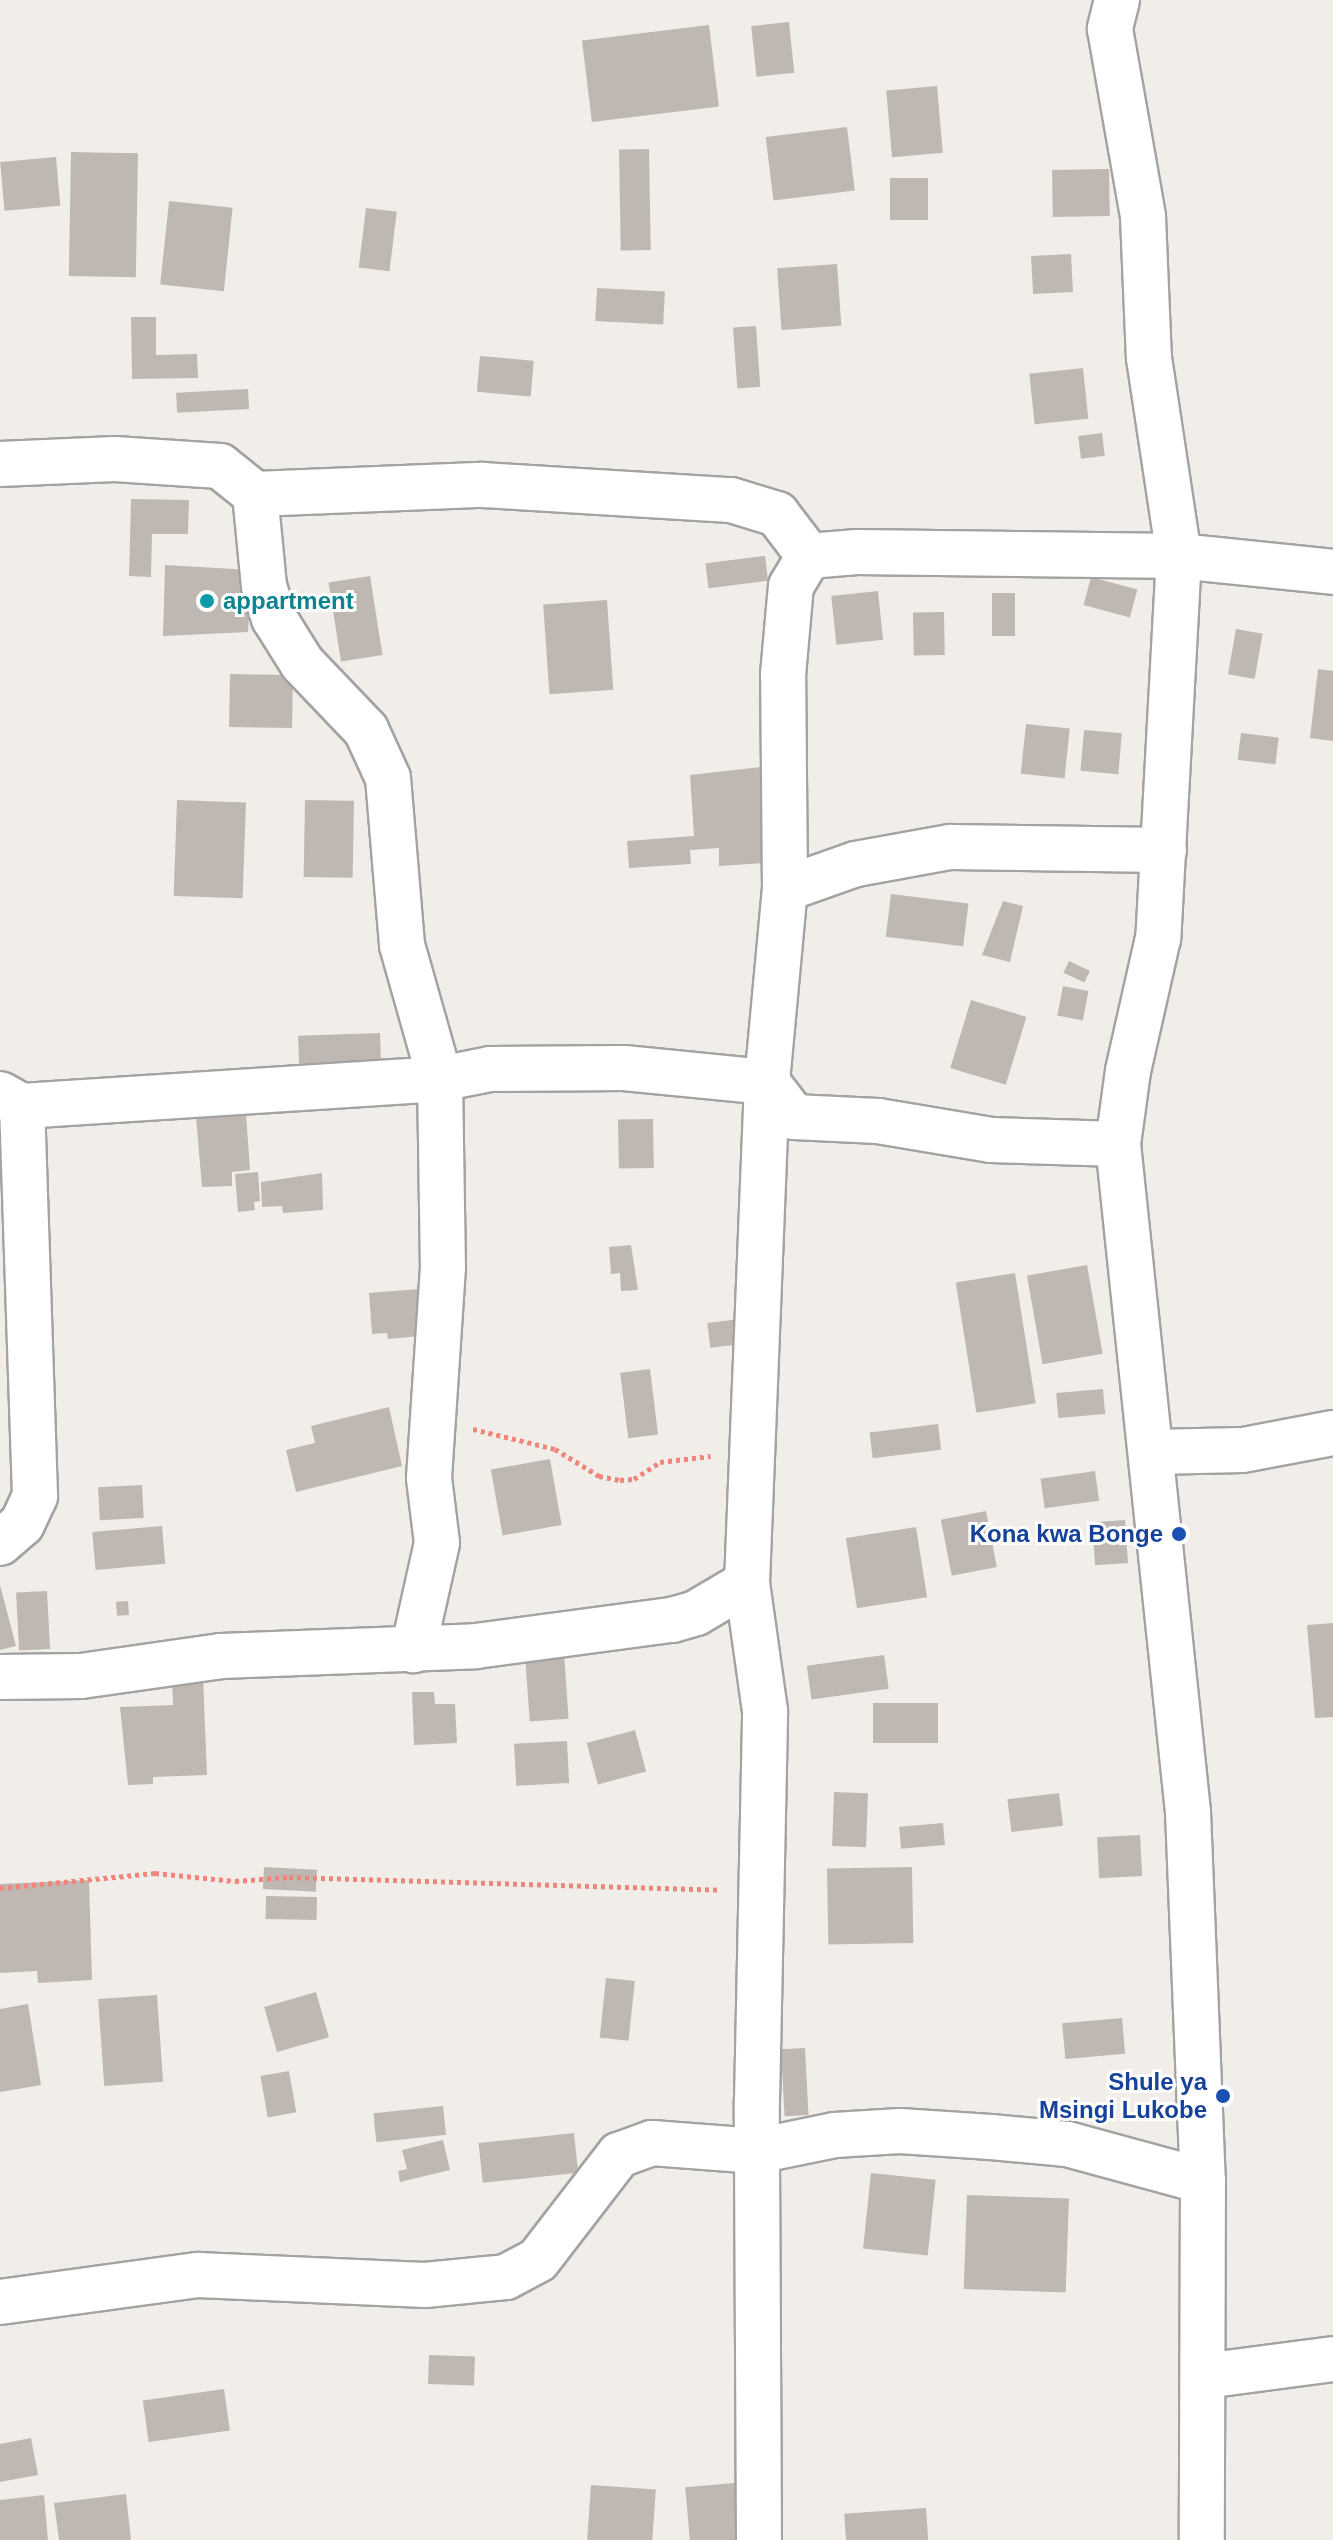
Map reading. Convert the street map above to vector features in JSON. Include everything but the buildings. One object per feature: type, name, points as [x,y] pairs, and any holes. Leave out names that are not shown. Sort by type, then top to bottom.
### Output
[{"type":"street","points":[[1117,0],[1110,29],[1143,217],[1149,358],[1179,556],[1158,938],[1128,1071],[1118,1144],[1153,1452],[1188,1812],[1203,2181],[1202,2540]]},
{"type":"street","points":[[0,464],[115,459],[220,466],[255,494],[483,485],[731,500],[777,514],[809,556]]},
{"type":"street","points":[[255,494],[264,586],[274,618],[302,663],[366,730],[388,778],[402,945],[440,1079],[443,1267],[429,1478],[437,1543],[413,1650]]},
{"type":"street","points":[[809,556],[1179,556],[1333,572]]},
{"type":"street","points":[[759,2540],[757,2151],[765,1711],[747,1583],[767,1082],[785,889],[786,636],[791,586],[809,556]]},
{"type":"street","points":[[785,889],[856,864],[950,847],[1164,850]]},
{"type":"street","points":[[0,1543],[22,1524],[35,1496],[11,1100],[440,1079],[490,1069],[624,1068],[767,1082],[794,1117],[891,1123],[991,1140],[1118,1144]]},
{"type":"street","points":[[1153,1452],[1243,1450],[1333,1433]]},
{"type":"street","points":[[0,1677],[81,1676],[221,1656],[413,1650],[672,1620],[696,1613],[747,1583]]},
{"type":"street","points":[[0,2302],[198,2275],[425,2285],[506,2277],[538,2260],[626,2151],[667,2143],[757,2151],[848,2134],[900,2131],[991,2137],[1067,2144],[1203,2181]]},
{"type":"street","points":[[1204,2376],[1333,2359]]},
{"type":"path","points":[[466,1426],[502,1440],[555,1449],[599,1476],[620,1480],[634,1479],[660,1462],[752,1452]]},
{"type":"path","points":[[0,1888],[155,1873],[235,1881],[289,1877],[762,1892]]},
{"type":"place","name":"appartment","points":[[207,601]]},
{"type":"place","name":"Kona kwa Bonge","points":[[1179,1534]]},
{"type":"place","name":"Shule ya Msingi Lukobe","points":[[1223,2096]]}]
